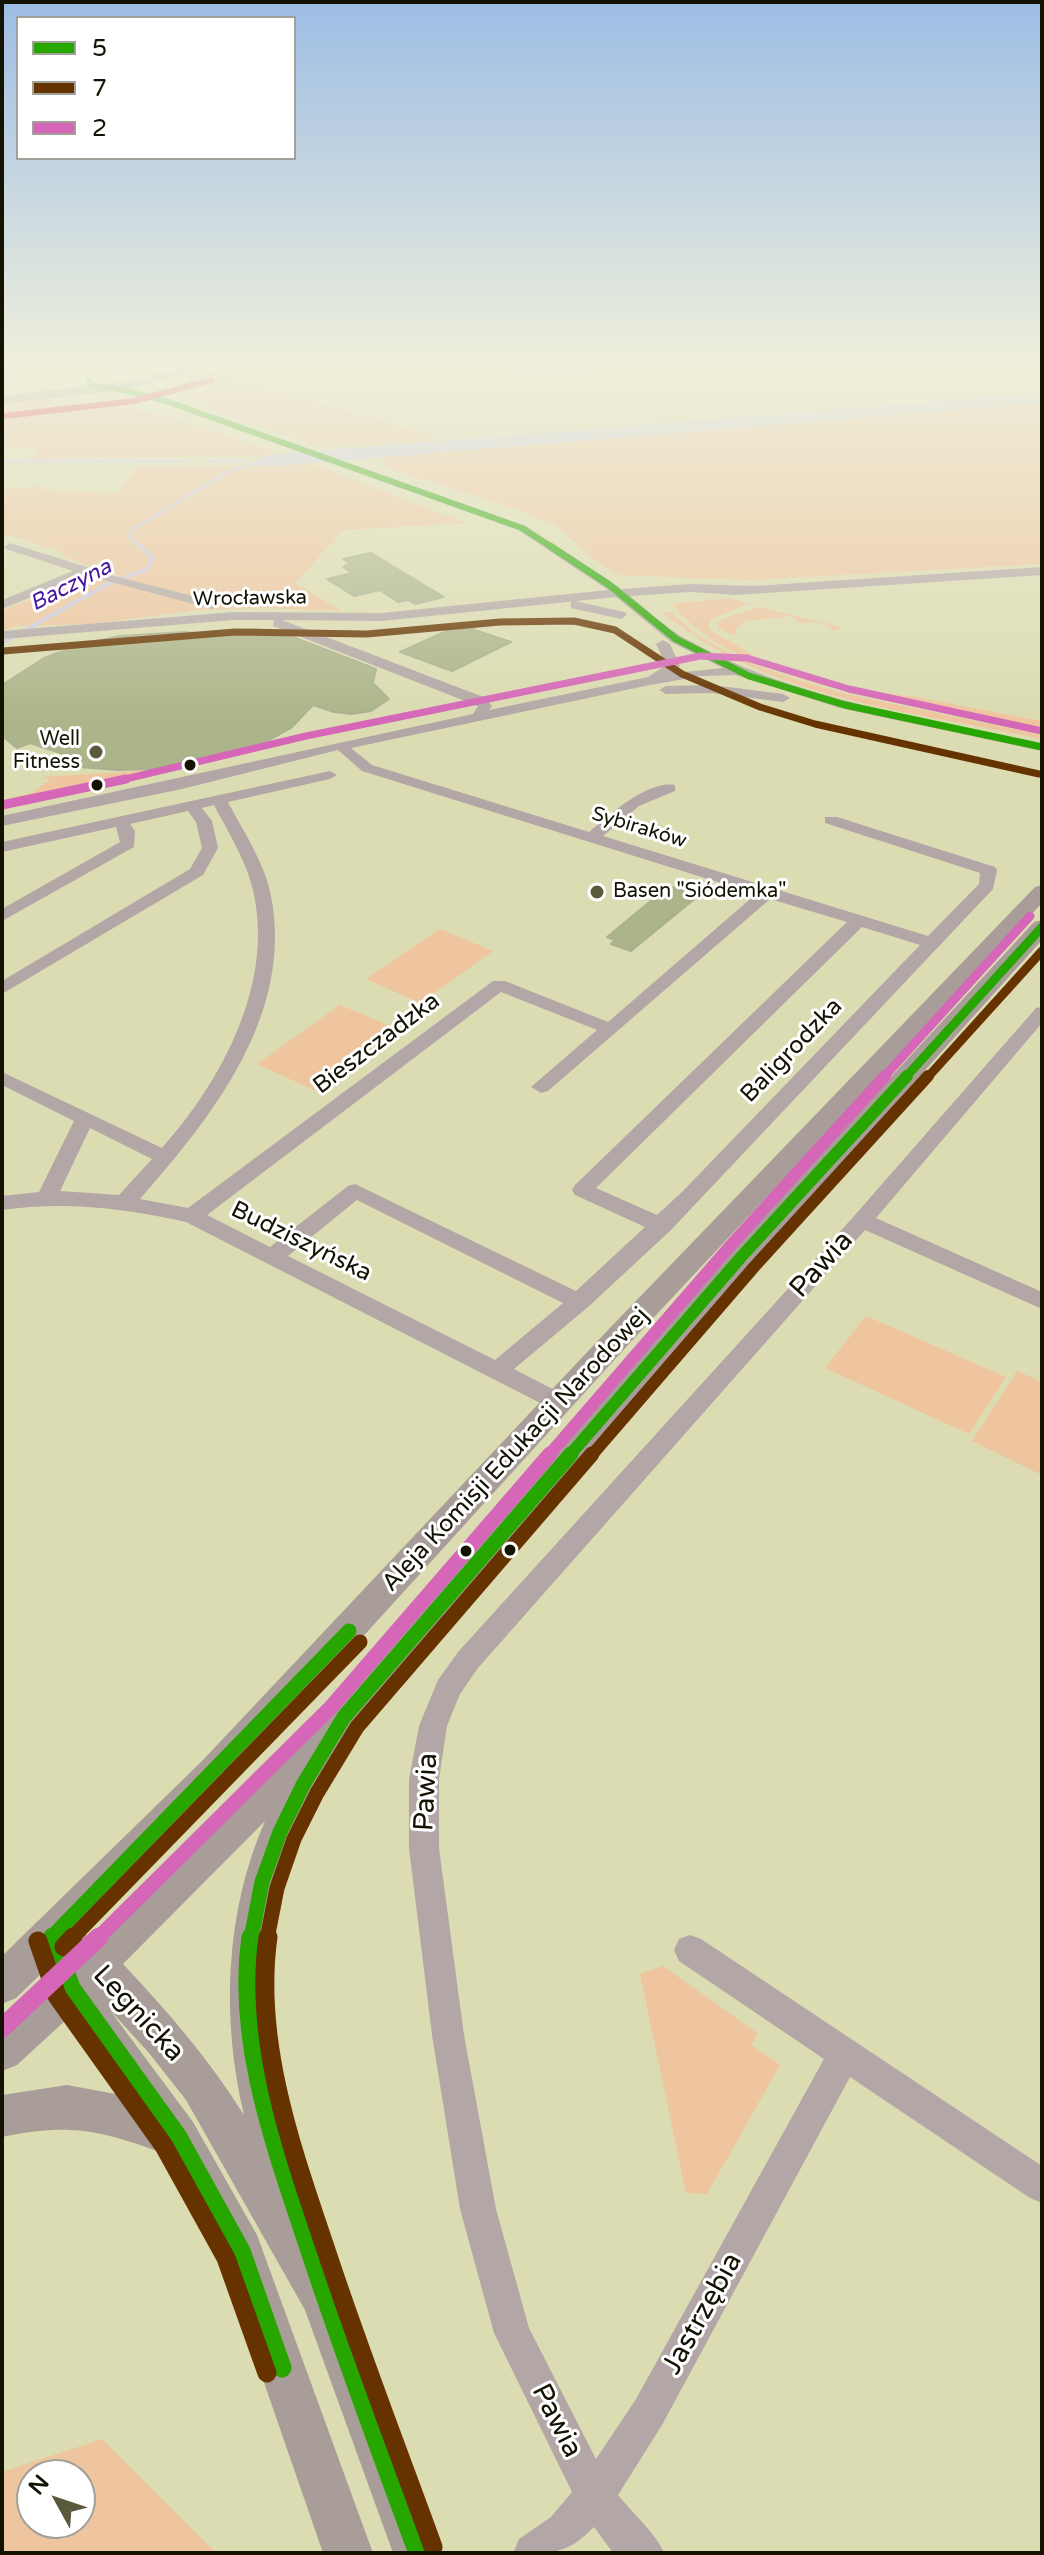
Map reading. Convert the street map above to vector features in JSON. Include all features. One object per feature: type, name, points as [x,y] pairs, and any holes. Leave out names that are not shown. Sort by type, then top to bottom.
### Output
[{"type":"main road","name":"Aleja Komisji Edukacji Narodowej","points":[[2,1984],[305,1679],[558,1402],[1042,891]]},
{"type":"main road","name":"Aleja Komisji Edukacji Narodowej","points":[[344,1717],[742,1256],[1042,927]]},
{"type":"main road","points":[[2,2050],[83,1976],[344,1717]]},
{"type":"main road","points":[[324,2298],[264,2108],[249,2014],[248,1986],[256,1904],[279,1830],[300,1784],[344,1717]]},
{"type":"main road","name":"Legnicka","points":[[53,1936],[83,1976],[241,2251],[348,2553]]},
{"type":"main road","name":"Legnicka","points":[[83,1976],[145,2016],[201,2085],[324,2298],[418,2553]]},
{"type":"main road","points":[[2,2116],[76,2107],[114,2115],[178,2137]]},
{"type":"street","points":[[397,484],[492,515],[543,539],[714,666],[845,705],[1042,747]]},
{"type":"street","points":[[459,506],[530,543],[663,644],[786,698]]},
{"type":"street","points":[[10,547],[83,571],[212,605]]},
{"type":"street","points":[[2,605],[83,571]]},
{"type":"street","name":"Wrocławska","points":[[3,635],[254,615],[341,618],[623,596],[1042,571]]},
{"type":"street","name":"Wrocławska","points":[[499,606],[561,604],[601,598]]},
{"type":"street","points":[[561,604],[621,615]]},
{"type":"street","points":[[254,615],[394,665],[481,701],[485,706],[478,717]]},
{"type":"street","points":[[297,617],[309,634]]},
{"type":"street","points":[[309,634],[341,618]]},
{"type":"street","points":[[649,686],[673,666],[663,644]]},
{"type":"street","points":[[2,821],[182,784],[216,781],[478,717],[704,677],[714,666]]},
{"type":"street","points":[[345,749],[649,686],[712,689],[786,698],[1042,758]]},
{"type":"street","name":"Sybiraków","points":[[345,749],[367,768],[931,943]]},
{"type":"street","points":[[2,847],[330,775]]},
{"type":"street","points":[[592,837],[634,803],[670,788]]},
{"type":"street","points":[[126,1201],[181,1139],[228,1069],[256,1008],[266,967],[263,896],[251,861],[219,800]]},
{"type":"street","points":[[2,989],[197,872],[210,848],[204,821],[192,806]]},
{"type":"street","name":"Baligrodzka","points":[[499,1369],[580,1302],[662,1226],[987,885],[989,870],[831,820]]},
{"type":"street","points":[[2,916],[128,844],[127,831],[121,822]]},
{"type":"street","points":[[541,1087],[768,892]]},
{"type":"street","points":[[662,1226],[582,1190],[859,920]]},
{"type":"street","name":"Bieszczadzka","points":[[192,1216],[499,985],[610,1029]]},
{"type":"street","name":"Pawia","points":[[594,2496],[512,2333],[478,2209],[448,2035],[426,1876],[423,1788],[429,1741],[441,1703],[457,1673],[862,1220],[1042,1012]]},
{"type":"street","points":[[2,1078],[165,1157]]},
{"type":"street","points":[[47,1196],[85,1118]]},
{"type":"street","points":[[273,1256],[355,1191],[580,1302]]},
{"type":"street","name":"Budziszyńska","points":[[2,1203],[47,1196],[126,1201],[192,1216],[499,1369],[558,1402]]},
{"type":"street","name":"Pawia","points":[[862,1220],[1042,1301]]},
{"type":"street","points":[[690,1950],[1042,2186]]},
{"type":"street","name":"Jastrzębia","points":[[533,2553],[565,2531],[594,2496],[649,2412],[845,2054]]},
{"type":"street","points":[[594,2496],[628,2540],[644,2553]]},
{"type":"shaded area","points":[[124,484],[365,484],[466,523],[344,530],[295,583],[342,611],[260,608],[197,610],[92,624],[15,626],[2,630],[2,611],[67,585],[63,583],[70,580],[118,575],[63,557],[63,552],[2,533],[2,500],[8,489],[42,486],[41,490],[118,493]]},
{"type":"shaded area","points":[[438,484],[1042,484],[1042,564],[748,580],[618,575],[593,559],[557,526]]},
{"type":"shaded area","points":[[730,598],[748,604],[710,620],[708,627],[713,632],[769,664],[841,687],[805,680],[732,651],[700,631],[672,604]]},
{"type":"shaded area","points":[[759,607],[838,626],[840,630],[832,630],[830,626],[817,622],[800,623],[791,616],[745,621],[735,628],[736,636],[719,629],[718,623],[722,619]]},
{"type":"shaded area","points":[[661,612],[672,613],[695,633],[737,658],[794,679],[846,694],[1042,735],[1042,739],[857,702],[784,680],[726,655]]},
{"type":"shaded area","points":[[842,690],[911,696],[1042,721],[1042,732]]},
{"type":"shaded area","points":[[141,771],[144,775],[2,804],[2,800],[32,793],[50,780],[41,777]]},
{"type":"shaded area","points":[[440,929],[493,951],[420,1003],[366,979]]},
{"type":"shaded area","points":[[340,1005],[398,1029],[316,1091],[257,1064]]},
{"type":"shaded area","points":[[866,1316],[1006,1377],[969,1434],[825,1368]]},
{"type":"shaded area","points":[[1017,1371],[1042,1382],[1042,1475],[972,1441]]},
{"type":"shaded area","points":[[663,1966],[757,2033],[752,2045],[780,2065],[707,2194],[686,2193],[640,1974]]},
{"type":"shaded area","points":[[102,2439],[216,2553],[2,2553],[2,2472],[16,2467],[16,2539],[96,2539],[96,2459],[41,2459]]},
{"type":"building","points":[[371,553],[444,597],[415,604],[408,600],[398,602],[380,590],[354,596],[327,579],[352,573],[343,567],[350,563],[343,559]]},
{"type":"building","points":[[460,625],[511,642],[452,671],[400,652]]},
{"type":"building","points":[[252,629],[277,631],[376,669],[373,683],[389,699],[371,711],[351,714],[313,705],[291,728],[255,748],[221,758],[158,769],[67,766],[76,758],[30,743],[17,748],[2,736],[2,685],[44,658],[82,644],[120,636],[184,632],[224,635]]},
{"type":"building","points":[[669,886],[698,896],[631,951],[611,944],[615,940],[607,937]]},
{"type":"waterway","name":"Baczyna","points":[[142,548],[130,538],[132,530],[208,484]]},
{"type":"waterway","name":"Baczyna","points":[[2,643],[108,584],[147,569],[153,558],[140,546]]},
{"type":"transit line","name":"5","points":[[399,484],[522,528],[608,584],[676,639],[749,676],[845,705],[1042,747]]},
{"type":"transit line","name":"7","points":[[3,651],[235,632],[367,634],[500,622],[574,621],[615,630],[682,674],[760,707],[815,724],[1039,774]]},
{"type":"transit line","name":"2","points":[[2,805],[178,768],[306,736],[700,656],[747,658],[849,689],[1042,731]]},
{"type":"transit line","name":"2","points":[[2,2028],[60,1976],[332,1706],[730,1246],[1030,916]]},
{"type":"transit line","name":"5","points":[[418,2553],[319,2279],[280,2160],[259,2076],[248,1992],[249,1950],[255,1908],[270,1857],[303,1785],[344,1717],[742,1256],[1042,927]]},
{"type":"transit line","name":"7","points":[[433,2547],[320,2233],[275,2076],[268,2035],[265,1954],[277,1888],[294,1839],[317,1793],[357,1727],[754,1267],[1042,951]]},
{"type":"transit line","name":"5","points":[[53,1936],[349,1631]]},
{"type":"transit line","name":"7","points":[[64,1947],[360,1642]]},
{"type":"transit line","name":"5","points":[[53,1936],[71,1988],[178,2137],[241,2251],[282,2368]]},
{"type":"transit line","name":"7","points":[[38,1941],[57,1996],[164,2146],[226,2258],[267,2373]]},
{"type":"place","name":"Well Fitness","points":[[96,752]]},
{"type":"place","name":"Basen \"Siódemka\"","points":[[597,892]]}]
